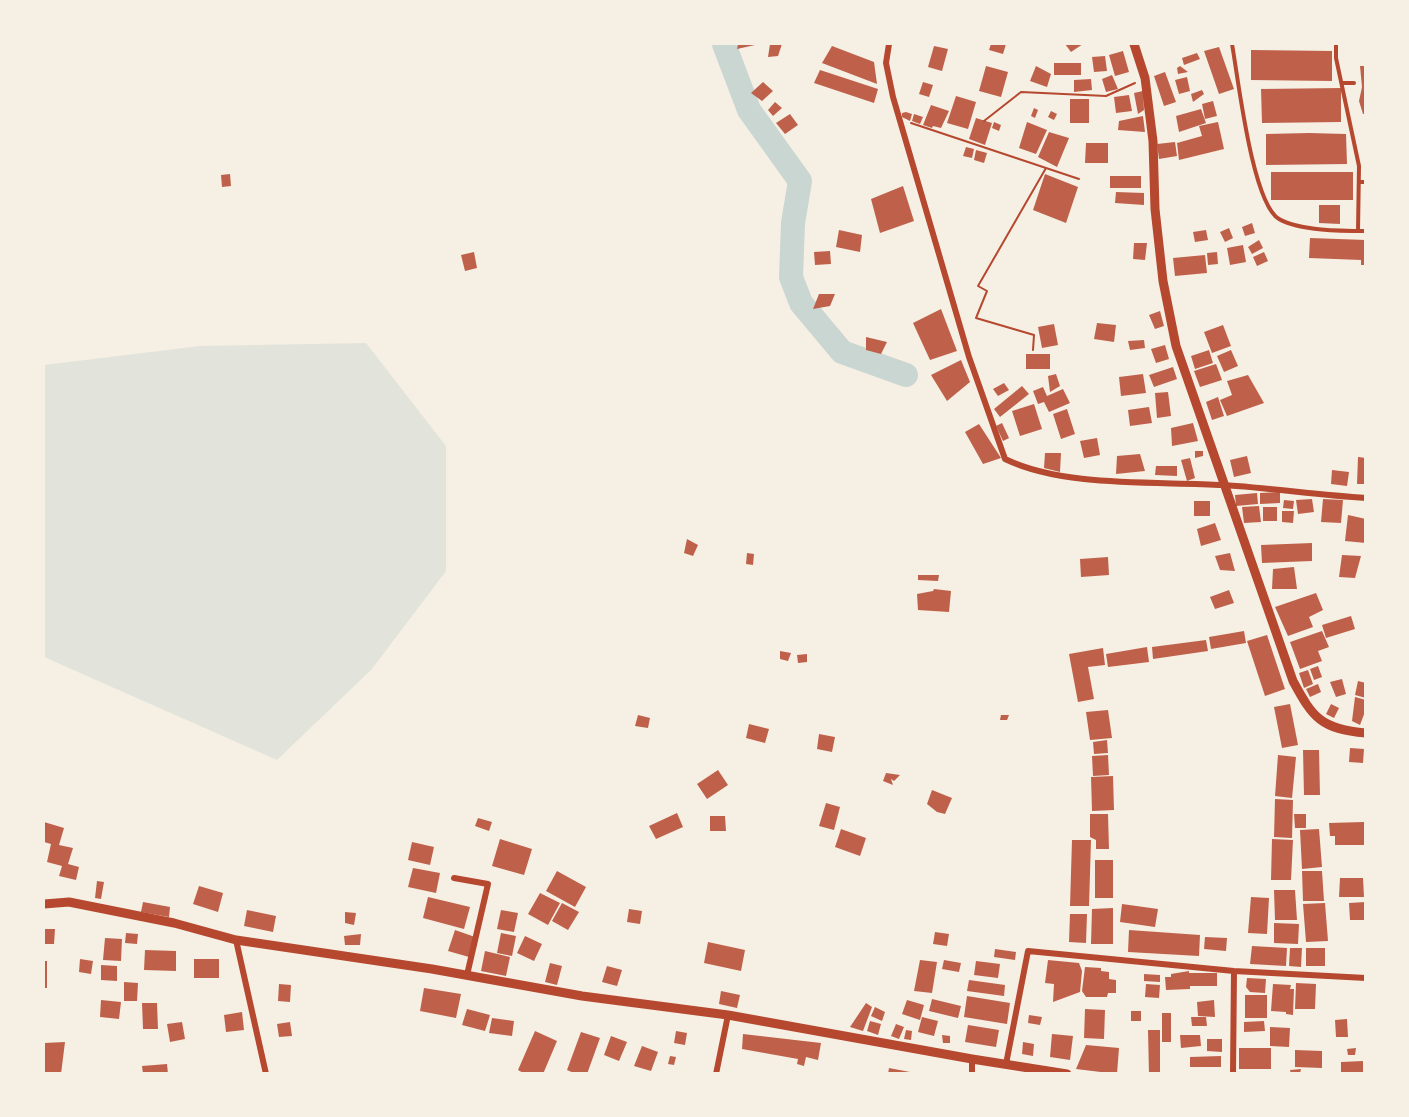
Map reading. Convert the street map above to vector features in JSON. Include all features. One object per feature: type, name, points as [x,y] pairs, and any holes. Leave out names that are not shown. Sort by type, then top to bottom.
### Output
[{"type":"street","points":[[889,44],[886,63],[900,120],[969,357],[1005,459],[1019,465],[1071,478],[1224,485],[1365,498]]},
{"type":"street","points":[[1134,44],[1145,78],[1153,141],[1155,209],[1163,281],[1176,346],[1293,681],[1307,707],[1324,724],[1352,732],[1365,733]]},
{"type":"street","points":[[454,878],[488,884],[467,975]]},
{"type":"street","points":[[44,904],[69,902],[174,923],[236,940],[467,975],[582,996],[728,1015],[1067,1074]]},
{"type":"street","points":[[236,940],[266,1074]]},
{"type":"street","points":[[1006,1064],[1028,951],[1234,971],[1365,978]]},
{"type":"street","points":[[1233,1074],[1234,971]]},
{"type":"street","points":[[716,1074],[728,1015]]},
{"type":"street","points":[[972,1059],[972,1074]]},
{"type":"lane","points":[[1232,44],[1256,178],[1278,218],[1301,226],[1365,231]]},
{"type":"lane","points":[[1336,44],[1336,58],[1359,166],[1358,231]]},
{"type":"lane","points":[[1342,83],[1354,83]]},
{"type":"lane","points":[[1359,182],[1365,182]]},
{"type":"path","points":[[984,121],[1021,92],[1107,96],[1140,81]]},
{"type":"path","points":[[900,120],[1079,179]]},
{"type":"path","points":[[1033,350],[1034,335],[976,318],[987,291],[978,286],[1046,168]]},
{"type":"shaded area","points":[[366,343],[446,446],[446,571],[372,669],[277,760],[44,657],[44,365],[200,346]]},
{"type":"building","points":[[738,44],[755,44],[755,45],[737,49]]},
{"type":"building","points":[[770,44],[782,44],[778,56],[768,57]]},
{"type":"building","points":[[991,44],[1006,44],[1003,54],[989,50]]},
{"type":"building","points":[[1065,44],[1083,44],[1071,52]]},
{"type":"building","points":[[832,46],[874,62],[877,84],[822,63]]},
{"type":"building","points":[[934,46],[948,49],[942,71],[928,67]]},
{"type":"building","points":[[1219,47],[1234,89],[1219,94],[1204,51]]},
{"type":"building","points":[[1251,50],[1332,51],[1332,81],[1251,80]]},
{"type":"building","points":[[1123,51],[1129,72],[1115,76],[1109,55]]},
{"type":"building","points":[[1197,53],[1200,59],[1184,65],[1182,58]]},
{"type":"building","points":[[1105,56],[1107,71],[1094,72],[1092,57]]},
{"type":"building","points":[[1054,63],[1081,63],[1081,75],[1054,75]]},
{"type":"building","points":[[986,66],[1008,72],[1001,97],[979,91]]},
{"type":"building","points":[[1036,66],[1051,74],[1047,87],[1030,81]]},
{"type":"building","points":[[1180,66],[1188,72],[1178,74],[1177,68]]},
{"type":"building","points":[[1360,66],[1366,66],[1366,114],[1363,114],[1359,101],[1362,87]]},
{"type":"building","points":[[820,70],[878,89],[874,103],[814,83]]},
{"type":"building","points":[[1165,72],[1176,102],[1164,106],[1154,76]]},
{"type":"building","points":[[1112,75],[1118,89],[1106,92],[1102,79]]},
{"type":"building","points":[[1187,77],[1190,91],[1179,94],[1175,80]]},
{"type":"building","points":[[1091,79],[1092,90],[1074,92],[1074,80]]},
{"type":"building","points":[[763,82],[773,91],[762,101],[751,93]]},
{"type":"building","points":[[923,82],[933,85],[929,97],[919,94]]},
{"type":"building","points":[[1341,88],[1341,122],[1262,123],[1261,89]]},
{"type":"building","points":[[1202,90],[1204,94],[1193,102],[1191,94]]},
{"type":"building","points":[[1143,91],[1144,110],[1138,114],[1134,93]]},
{"type":"building","points":[[1129,95],[1132,111],[1116,113],[1114,97]]},
{"type":"building","points":[[956,96],[976,102],[968,129],[947,123]]},
{"type":"building","points":[[1070,99],[1089,99],[1089,123],[1070,123]]},
{"type":"building","points":[[1213,101],[1217,116],[1205,119],[1202,104]]},
{"type":"building","points":[[775,102],[782,108],[773,116],[768,110]]},
{"type":"building","points":[[931,105],[949,111],[941,128],[923,125]]},
{"type":"building","points":[[1034,108],[1038,110],[1035,118],[1031,116]]},
{"type":"building","points":[[1201,109],[1206,123],[1179,132],[1176,116]]},
{"type":"building","points":[[1051,111],[1057,114],[1054,120],[1048,117]]},
{"type":"building","points":[[902,113],[912,114],[910,121],[902,117]]},
{"type":"building","points":[[790,114],[798,125],[785,134],[776,123]]},
{"type":"building","points":[[914,114],[923,117],[920,124],[912,121]]},
{"type":"building","points":[[1143,116],[1145,132],[1118,130],[1119,121]]},
{"type":"building","points":[[976,118],[992,123],[985,145],[969,139]]},
{"type":"building","points":[[994,122],[1001,125],[999,131],[992,128]]},
{"type":"building","points":[[1027,122],[1047,130],[1036,154],[1019,148]]},
{"type":"building","points":[[1218,122],[1224,149],[1179,160],[1177,143],[1202,136],[1199,126]]},
{"type":"building","points":[[1049,132],[1069,138],[1057,167],[1038,157]]},
{"type":"building","points":[[1266,134],[1346,134],[1347,164],[1266,165]]},
{"type":"building","points":[[1175,142],[1177,156],[1159,159],[1157,144]]},
{"type":"building","points":[[1086,143],[1108,143],[1108,163],[1085,163]]},
{"type":"building","points":[[966,147],[974,149],[972,158],[963,156]]},
{"type":"building","points":[[976,150],[987,153],[984,163],[974,160]]},
{"type":"building","points":[[1271,172],[1353,172],[1353,200],[1271,200]]},
{"type":"building","points":[[230,174],[231,186],[222,187],[221,175]]},
{"type":"building","points":[[1045,174],[1078,187],[1066,223],[1033,210]]},
{"type":"building","points":[[1110,176],[1141,176],[1141,188],[1110,188]]},
{"type":"building","points":[[903,186],[914,221],[880,233],[871,199]]},
{"type":"building","points":[[1116,192],[1144,193],[1144,205],[1115,203]]},
{"type":"building","points":[[1319,205],[1340,205],[1340,224],[1319,223]]},
{"type":"building","points":[[1252,223],[1255,233],[1245,236],[1242,227]]},
{"type":"building","points":[[1229,228],[1233,238],[1225,242],[1220,232]]},
{"type":"building","points":[[839,230],[862,235],[860,252],[836,247]]},
{"type":"building","points":[[1206,230],[1208,240],[1195,242],[1193,232]]},
{"type":"building","points":[[1310,238],[1366,240],[1366,265],[1361,265],[1361,260],[1309,258]]},
{"type":"building","points":[[1259,240],[1263,248],[1252,254],[1248,247]]},
{"type":"building","points":[[1134,243],[1147,243],[1145,260],[1133,259]]},
{"type":"building","points":[[1243,245],[1246,262],[1230,265],[1227,248]]},
{"type":"building","points":[[830,251],[831,264],[815,265],[814,252]]},
{"type":"building","points":[[474,252],[477,268],[465,271],[461,255]]},
{"type":"building","points":[[1217,252],[1218,264],[1208,265],[1207,253]]},
{"type":"building","points":[[1264,252],[1268,261],[1257,266],[1253,257]]},
{"type":"building","points":[[1205,255],[1207,273],[1175,276],[1173,258]]},
{"type":"building","points":[[819,294],[835,294],[830,306],[813,309]]},
{"type":"building","points":[[941,309],[957,351],[930,360],[913,323]]},
{"type":"building","points":[[1160,311],[1164,326],[1155,329],[1149,315]]},
{"type":"building","points":[[1097,323],[1116,325],[1114,342],[1094,339]]},
{"type":"building","points":[[1054,324],[1058,345],[1042,348],[1038,327]]},
{"type":"building","points":[[1223,325],[1231,346],[1212,353],[1204,332]]},
{"type":"building","points":[[866,337],[887,342],[881,354],[866,350]]},
{"type":"building","points":[[1144,340],[1145,348],[1130,350],[1128,341]]},
{"type":"building","points":[[1165,345],[1169,359],[1156,363],[1151,349]]},
{"type":"building","points":[[1209,350],[1213,363],[1195,369],[1191,356]]},
{"type":"building","points":[[1231,350],[1238,366],[1224,372],[1217,356]]},
{"type":"building","points":[[1026,354],[1050,354],[1050,369],[1026,369]]},
{"type":"building","points":[[961,360],[970,382],[947,401],[931,375]]},
{"type":"building","points":[[1216,364],[1222,380],[1200,387],[1194,371]]},
{"type":"building","points":[[1173,367],[1177,379],[1154,387],[1149,375]]},
{"type":"building","points":[[1056,374],[1060,386],[1050,392],[1048,376]]},
{"type":"building","points":[[1143,374],[1146,393],[1121,396],[1119,377]]},
{"type":"building","points":[[1248,375],[1264,403],[1227,416],[1220,400],[1232,395],[1227,381]]},
{"type":"building","points":[[1004,383],[1009,390],[998,396],[993,389]]},
{"type":"building","points":[[1022,386],[1029,394],[1000,417],[994,409]]},
{"type":"building","points":[[1043,387],[1047,396],[1063,389],[1070,403],[1049,412],[1044,402],[1038,404],[1033,391]]},
{"type":"building","points":[[1168,392],[1171,416],[1157,418],[1155,393]]},
{"type":"building","points":[[1218,397],[1224,416],[1212,420],[1206,402]]},
{"type":"building","points":[[1034,404],[1042,429],[1020,436],[1012,411]]},
{"type":"building","points":[[1149,407],[1152,423],[1130,426],[1128,410]]},
{"type":"building","points":[[1067,409],[1075,434],[1061,439],[1053,414]]},
{"type":"building","points":[[1002,423],[1009,438],[1003,441],[996,426]]},
{"type":"building","points":[[1193,423],[1198,441],[1172,446],[1171,428]]},
{"type":"building","points":[[979,424],[1001,458],[983,464],[965,432]]},
{"type":"building","points":[[1097,438],[1100,455],[1084,458],[1080,441]]},
{"type":"building","points":[[1195,451],[1203,451],[1203,456],[1195,458]]},
{"type":"building","points":[[1045,453],[1061,453],[1060,472],[1044,468]]},
{"type":"building","points":[[1140,454],[1145,471],[1116,474],[1117,456]]},
{"type":"building","points":[[1247,456],[1251,473],[1234,477],[1230,460]]},
{"type":"building","points":[[1358,457],[1366,458],[1366,484],[1357,484]]},
{"type":"building","points":[[1190,458],[1195,478],[1187,481],[1181,460]]},
{"type":"building","points":[[1156,466],[1177,466],[1177,476],[1155,475]]},
{"type":"building","points":[[1332,470],[1349,472],[1347,486],[1331,484]]},
{"type":"building","points":[[1280,492],[1280,503],[1260,504],[1260,493]]},
{"type":"building","points":[[1257,493],[1258,504],[1236,506],[1235,495]]},
{"type":"building","points":[[1312,499],[1314,512],[1298,514],[1296,500]]},
{"type":"building","points":[[1323,499],[1343,500],[1341,523],[1321,522]]},
{"type":"building","points":[[1284,500],[1294,501],[1293,509],[1283,508]]},
{"type":"building","points":[[1194,501],[1210,501],[1210,516],[1194,516]]},
{"type":"building","points":[[1259,506],[1261,522],[1244,523],[1242,507]]},
{"type":"building","points":[[1263,507],[1277,507],[1277,521],[1263,521]]},
{"type":"building","points":[[1282,511],[1294,511],[1293,523],[1282,522]]},
{"type":"building","points":[[1348,515],[1366,519],[1366,543],[1345,541]]},
{"type":"building","points":[[1215,523],[1221,540],[1201,546],[1197,529]]},
{"type":"building","points":[[687,539],[698,545],[693,556],[684,553]]},
{"type":"building","points":[[1312,543],[1312,561],[1262,563],[1261,545]]},
{"type":"building","points":[[747,553],[754,554],[753,565],[746,564]]},
{"type":"building","points":[[1230,553],[1235,571],[1220,570],[1215,556]]},
{"type":"building","points":[[1342,555],[1361,556],[1355,578],[1339,577]]},
{"type":"building","points":[[1108,557],[1109,575],[1081,577],[1080,559]]},
{"type":"building","points":[[1294,567],[1297,589],[1272,589],[1273,569]]},
{"type":"building","points":[[918,575],[939,575],[938,581],[918,580]]},
{"type":"building","points":[[934,589],[951,591],[949,612],[918,610],[917,594]]},
{"type":"building","points":[[1229,590],[1234,603],[1215,609],[1210,597]]},
{"type":"building","points":[[1316,593],[1323,610],[1309,617],[1313,627],[1288,636],[1275,607]]},
{"type":"building","points":[[1351,616],[1355,629],[1326,638],[1322,625]]},
{"type":"building","points":[[1244,631],[1246,643],[1211,649],[1209,637]]},
{"type":"building","points":[[1322,631],[1329,647],[1318,651],[1322,661],[1300,669],[1290,642]]},
{"type":"building","points":[[1267,635],[1285,689],[1265,696],[1247,641]]},
{"type":"building","points":[[1206,640],[1208,651],[1153,659],[1152,647]]},
{"type":"building","points":[[1147,647],[1149,662],[1108,667],[1106,654]]},
{"type":"building","points":[[1103,648],[1105,665],[1088,667],[1094,699],[1078,702],[1069,654]]},
{"type":"building","points":[[780,651],[791,653],[788,661],[780,659]]},
{"type":"building","points":[[807,654],[807,662],[798,663],[797,655]]},
{"type":"building","points":[[1318,666],[1322,677],[1314,680],[1310,669]]},
{"type":"building","points":[[1308,670],[1313,684],[1304,688],[1299,673]]},
{"type":"building","points":[[1342,679],[1346,694],[1336,697],[1330,682]]},
{"type":"building","points":[[1358,681],[1366,683],[1366,698],[1355,695]]},
{"type":"building","points":[[1318,684],[1321,692],[1310,697],[1306,689]]},
{"type":"building","points":[[1355,697],[1366,700],[1366,709],[1360,725],[1352,721]]},
{"type":"building","points":[[1290,704],[1298,745],[1282,748],[1274,707]]},
{"type":"building","points":[[1331,704],[1339,708],[1334,718],[1326,714]]},
{"type":"building","points":[[1108,710],[1112,738],[1090,740],[1086,712]]},
{"type":"building","points":[[638,715],[650,718],[648,728],[635,726]]},
{"type":"building","points":[[1001,715],[1009,715],[1007,720],[1000,720]]},
{"type":"building","points":[[749,724],[769,729],[765,743],[746,738]]},
{"type":"building","points":[[819,734],[835,737],[832,752],[817,749]]},
{"type":"building","points":[[1107,740],[1108,753],[1094,754],[1093,742]]},
{"type":"building","points":[[1350,748],[1364,749],[1363,763],[1349,762]]},
{"type":"building","points":[[1303,750],[1319,750],[1320,795],[1304,795]]},
{"type":"building","points":[[1108,755],[1109,775],[1093,776],[1092,756]]},
{"type":"building","points":[[1278,755],[1296,757],[1292,798],[1275,796]]},
{"type":"building","points":[[718,770],[728,785],[707,799],[697,784]]},
{"type":"building","points":[[886,773],[900,775],[894,781],[891,779],[893,785],[883,781]]},
{"type":"building","points":[[1113,776],[1114,810],[1092,811],[1091,777]]},
{"type":"building","points":[[932,790],[952,798],[945,814],[937,812],[927,804]]},
{"type":"building","points":[[1275,799],[1293,800],[1292,838],[1274,837]]},
{"type":"building","points":[[826,803],[840,807],[834,830],[819,826]]},
{"type":"building","points":[[677,813],[683,827],[656,839],[649,826]]},
{"type":"building","points":[[1090,814],[1108,814],[1109,849],[1096,849],[1096,840],[1090,837]]},
{"type":"building","points":[[1294,814],[1306,814],[1306,828],[1295,828]]},
{"type":"building","points":[[710,816],[725,816],[726,831],[710,831]]},
{"type":"building","points":[[478,818],[492,822],[489,831],[475,826]]},
{"type":"building","points":[[44,822],[64,828],[59,845],[73,848],[68,864],[79,867],[76,880],[59,876],[62,866],[47,862],[51,844],[44,842]]},
{"type":"building","points":[[1364,822],[1366,845],[1335,845],[1335,836],[1330,836],[1329,823]]},
{"type":"building","points":[[841,829],[866,838],[860,856],[835,847]]},
{"type":"building","points":[[1319,829],[1322,867],[1302,869],[1300,830]]},
{"type":"building","points":[[500,839],[532,849],[524,875],[492,866]]},
{"type":"building","points":[[1272,839],[1293,840],[1291,880],[1271,880]]},
{"type":"building","points":[[1072,840],[1091,840],[1089,906],[1070,906]]},
{"type":"building","points":[[412,842],[434,847],[430,865],[408,860]]},
{"type":"building","points":[[1095,860],[1113,860],[1113,898],[1095,898]]},
{"type":"building","points":[[413,868],[440,873],[436,893],[408,887]]},
{"type":"building","points":[[557,871],[586,887],[575,907],[546,891]]},
{"type":"building","points":[[1302,871],[1322,871],[1324,901],[1303,901]]},
{"type":"building","points":[[1340,878],[1363,878],[1364,897],[1339,897]]},
{"type":"building","points":[[97,881],[104,882],[101,899],[95,898]]},
{"type":"building","points":[[199,886],[223,893],[218,912],[193,904]]},
{"type":"building","points":[[1274,890],[1295,890],[1297,920],[1275,920]]},
{"type":"building","points":[[540,893],[560,903],[548,925],[528,914]]},
{"type":"building","points":[[428,897],[470,907],[464,929],[423,918]]},
{"type":"building","points":[[1251,897],[1269,898],[1267,934],[1248,933]]},
{"type":"building","points":[[143,902],[170,907],[169,917],[141,912]]},
{"type":"building","points":[[1366,902],[1366,920],[1350,920],[1349,903]]},
{"type":"building","points":[[562,903],[579,912],[568,930],[552,921]]},
{"type":"building","points":[[1325,903],[1328,941],[1306,942],[1303,904]]},
{"type":"building","points":[[1122,904],[1158,909],[1155,927],[1120,922]]},
{"type":"building","points":[[1113,908],[1113,944],[1091,944],[1092,909]]},
{"type":"building","points":[[629,909],[642,911],[640,924],[627,922]]},
{"type":"building","points":[[247,910],[276,916],[273,932],[244,926]]},
{"type":"building","points":[[501,910],[518,913],[514,932],[497,929]]},
{"type":"building","points":[[345,912],[356,913],[354,925],[345,923]]},
{"type":"building","points":[[1070,914],[1087,914],[1086,943],[1069,942]]},
{"type":"building","points":[[1274,923],[1299,924],[1298,944],[1274,943]]},
{"type":"building","points":[[44,929],[55,929],[54,944],[44,944]]},
{"type":"building","points":[[455,930],[475,937],[469,957],[448,951]]},
{"type":"building","points":[[1129,930],[1200,935],[1199,956],[1128,952]]},
{"type":"building","points":[[935,932],[949,934],[947,946],[933,944]]},
{"type":"building","points":[[126,933],[138,934],[137,944],[125,943]]},
{"type":"building","points":[[501,933],[516,936],[512,956],[497,953]]},
{"type":"building","points":[[361,934],[360,945],[345,945],[344,936]]},
{"type":"building","points":[[525,936],[542,944],[534,961],[517,953]]},
{"type":"building","points":[[1205,937],[1227,938],[1226,951],[1204,949]]},
{"type":"building","points":[[105,938],[122,939],[121,961],[103,960]]},
{"type":"building","points":[[708,942],[745,950],[741,971],[704,963]]},
{"type":"building","points":[[1252,946],[1287,948],[1286,966],[1250,964]]},
{"type":"building","points":[[1290,948],[1302,948],[1301,967],[1289,966]]},
{"type":"building","points":[[1306,948],[1325,948],[1325,966],[1306,966]]},
{"type":"building","points":[[995,949],[1016,952],[1015,960],[994,957]]},
{"type":"building","points":[[145,950],[176,951],[176,971],[144,970]]},
{"type":"building","points":[[485,951],[510,957],[506,976],[481,971]]},
{"type":"building","points":[[80,959],[93,961],[91,974],[79,972]]},
{"type":"building","points":[[194,959],[219,959],[219,978],[194,978]]},
{"type":"building","points":[[920,960],[937,962],[932,993],[914,991]]},
{"type":"building","points":[[944,960],[961,963],[959,972],[942,969]]},
{"type":"building","points":[[1048,960],[1079,963],[1082,971],[1080,992],[1053,1002],[1054,984],[1045,983]]},
{"type":"building","points":[[44,961],[47,961],[47,988],[44,988]]},
{"type":"building","points":[[976,961],[1000,964],[998,978],[974,975]]},
{"type":"building","points":[[550,963],[562,966],[557,985],[545,982]]},
{"type":"building","points":[[101,965],[117,966],[117,981],[101,980]]},
{"type":"building","points":[[607,966],[622,970],[617,986],[602,982]]},
{"type":"building","points":[[1085,967],[1101,968],[1101,971],[1109,972],[1109,979],[1116,980],[1116,993],[1108,993],[1107,997],[1086,997],[1082,991]]},
{"type":"building","points":[[1189,971],[1189,973],[1217,973],[1217,986],[1190,986],[1190,989],[1166,990],[1165,977]]},
{"type":"building","points":[[1144,974],[1160,975],[1160,982],[1144,981]]},
{"type":"building","points":[[1247,978],[1266,979],[1265,993],[1250,992],[1246,987]]},
{"type":"building","points":[[969,980],[1005,985],[1004,996],[967,991]]},
{"type":"building","points":[[124,982],[138,983],[137,1001],[124,1001]]},
{"type":"building","points":[[1296,983],[1316,984],[1315,1009],[1295,1009]]},
{"type":"building","points":[[279,984],[291,985],[290,1002],[278,1001]]},
{"type":"building","points":[[1146,984],[1160,985],[1159,998],[1145,997]]},
{"type":"building","points":[[1273,984],[1291,985],[1290,989],[1294,989],[1293,1015],[1271,1011]]},
{"type":"building","points":[[424,988],[461,994],[456,1018],[420,1011]]},
{"type":"building","points":[[721,991],[740,995],[737,1008],[719,1004]]},
{"type":"building","points":[[1245,995],[1267,995],[1267,1018],[1245,1018]]},
{"type":"building","points":[[967,996],[1010,1003],[1007,1024],[964,1017]]},
{"type":"building","points":[[932,999],[961,1006],[958,1018],[929,1011]]},
{"type":"building","points":[[101,1000],[121,1002],[119,1019],[100,1017]]},
{"type":"building","points":[[907,1000],[924,1005],[920,1020],[902,1014]]},
{"type":"building","points":[[1214,1000],[1215,1017],[1198,1016],[1197,1002]]},
{"type":"building","points":[[142,1003],[157,1003],[158,1029],[143,1029]]},
{"type":"building","points":[[866,1003],[872,1007],[863,1031],[850,1027]]},
{"type":"building","points":[[875,1007],[885,1012],[882,1021],[871,1016]]},
{"type":"building","points":[[467,1009],[490,1015],[485,1031],[462,1025]]},
{"type":"building","points":[[1085,1009],[1105,1010],[1104,1039],[1084,1038]]},
{"type":"building","points":[[1131,1011],[1141,1011],[1141,1021],[1131,1021]]},
{"type":"building","points":[[242,1012],[244,1030],[226,1032],[224,1015]]},
{"type":"building","points":[[1162,1013],[1171,1013],[1171,1042],[1162,1042]]},
{"type":"building","points":[[1029,1015],[1042,1017],[1040,1025],[1028,1023]]},
{"type":"building","points":[[922,1017],[938,1021],[934,1036],[918,1032]]},
{"type":"building","points":[[1191,1017],[1206,1017],[1207,1026],[1192,1026]]},
{"type":"building","points":[[492,1018],[514,1021],[512,1036],[489,1033]]},
{"type":"building","points":[[1347,1019],[1348,1037],[1336,1037],[1335,1020]]},
{"type":"building","points":[[870,1021],[881,1024],[878,1035],[867,1031]]},
{"type":"building","points":[[1264,1021],[1265,1031],[1244,1032],[1244,1022]]},
{"type":"building","points":[[182,1022],[185,1039],[170,1042],[167,1024]]},
{"type":"building","points":[[290,1022],[292,1036],[279,1037],[277,1024]]},
{"type":"building","points":[[896,1024],[904,1027],[899,1039],[891,1036]]},
{"type":"building","points":[[968,1025],[999,1030],[996,1047],[965,1042]]},
{"type":"building","points":[[1270,1027],[1290,1028],[1289,1047],[1270,1046]]},
{"type":"building","points":[[906,1030],[912,1031],[911,1040],[904,1039]]},
{"type":"building","points":[[1148,1030],[1160,1030],[1160,1074],[1149,1074]]},
{"type":"building","points":[[535,1031],[557,1041],[543,1074],[525,1074],[518,1070]]},
{"type":"building","points":[[676,1031],[687,1033],[685,1045],[674,1043]]},
{"type":"building","points":[[581,1032],[600,1038],[587,1074],[576,1074],[567,1070]]},
{"type":"building","points":[[743,1034],[821,1043],[818,1060],[806,1057],[804,1066],[797,1064],[798,1059],[742,1049]]},
{"type":"building","points":[[1052,1034],[1073,1036],[1070,1060],[1050,1057]]},
{"type":"building","points":[[942,1035],[950,1036],[950,1043],[943,1043]]},
{"type":"building","points":[[1180,1035],[1200,1035],[1201,1046],[1181,1048]]},
{"type":"building","points":[[611,1036],[627,1042],[619,1061],[604,1055]]},
{"type":"building","points":[[1207,1039],[1222,1039],[1222,1052],[1207,1051]]},
{"type":"building","points":[[65,1042],[61,1074],[44,1073],[44,1043]]},
{"type":"building","points":[[1023,1042],[1034,1044],[1033,1056],[1022,1054]]},
{"type":"building","points":[[1086,1045],[1119,1048],[1117,1074],[1076,1069]]},
{"type":"building","points":[[642,1046],[658,1052],[651,1071],[634,1066]]},
{"type":"building","points":[[1239,1048],[1271,1048],[1271,1069],[1239,1069]]},
{"type":"building","points":[[1356,1048],[1355,1055],[1348,1055],[1347,1049]]},
{"type":"building","points":[[1295,1050],[1322,1051],[1322,1068],[1295,1067]]},
{"type":"building","points":[[670,1056],[676,1057],[674,1065],[668,1064]]},
{"type":"building","points":[[1221,1056],[1221,1067],[1190,1067],[1190,1057]]},
{"type":"building","points":[[1363,1061],[1363,1074],[1341,1074],[1341,1062]]},
{"type":"building","points":[[167,1064],[168,1074],[143,1074],[142,1066]]},
{"type":"building","points":[[889,1068],[910,1072],[910,1074],[888,1074]]},
{"type":"building","points":[[1301,1069],[1300,1074],[1291,1074],[1290,1070]]},
{"type":"waterway","points":[[724,44],[749,110],[800,181],[793,223],[791,277],[801,303],[842,352],[906,375]]}]
